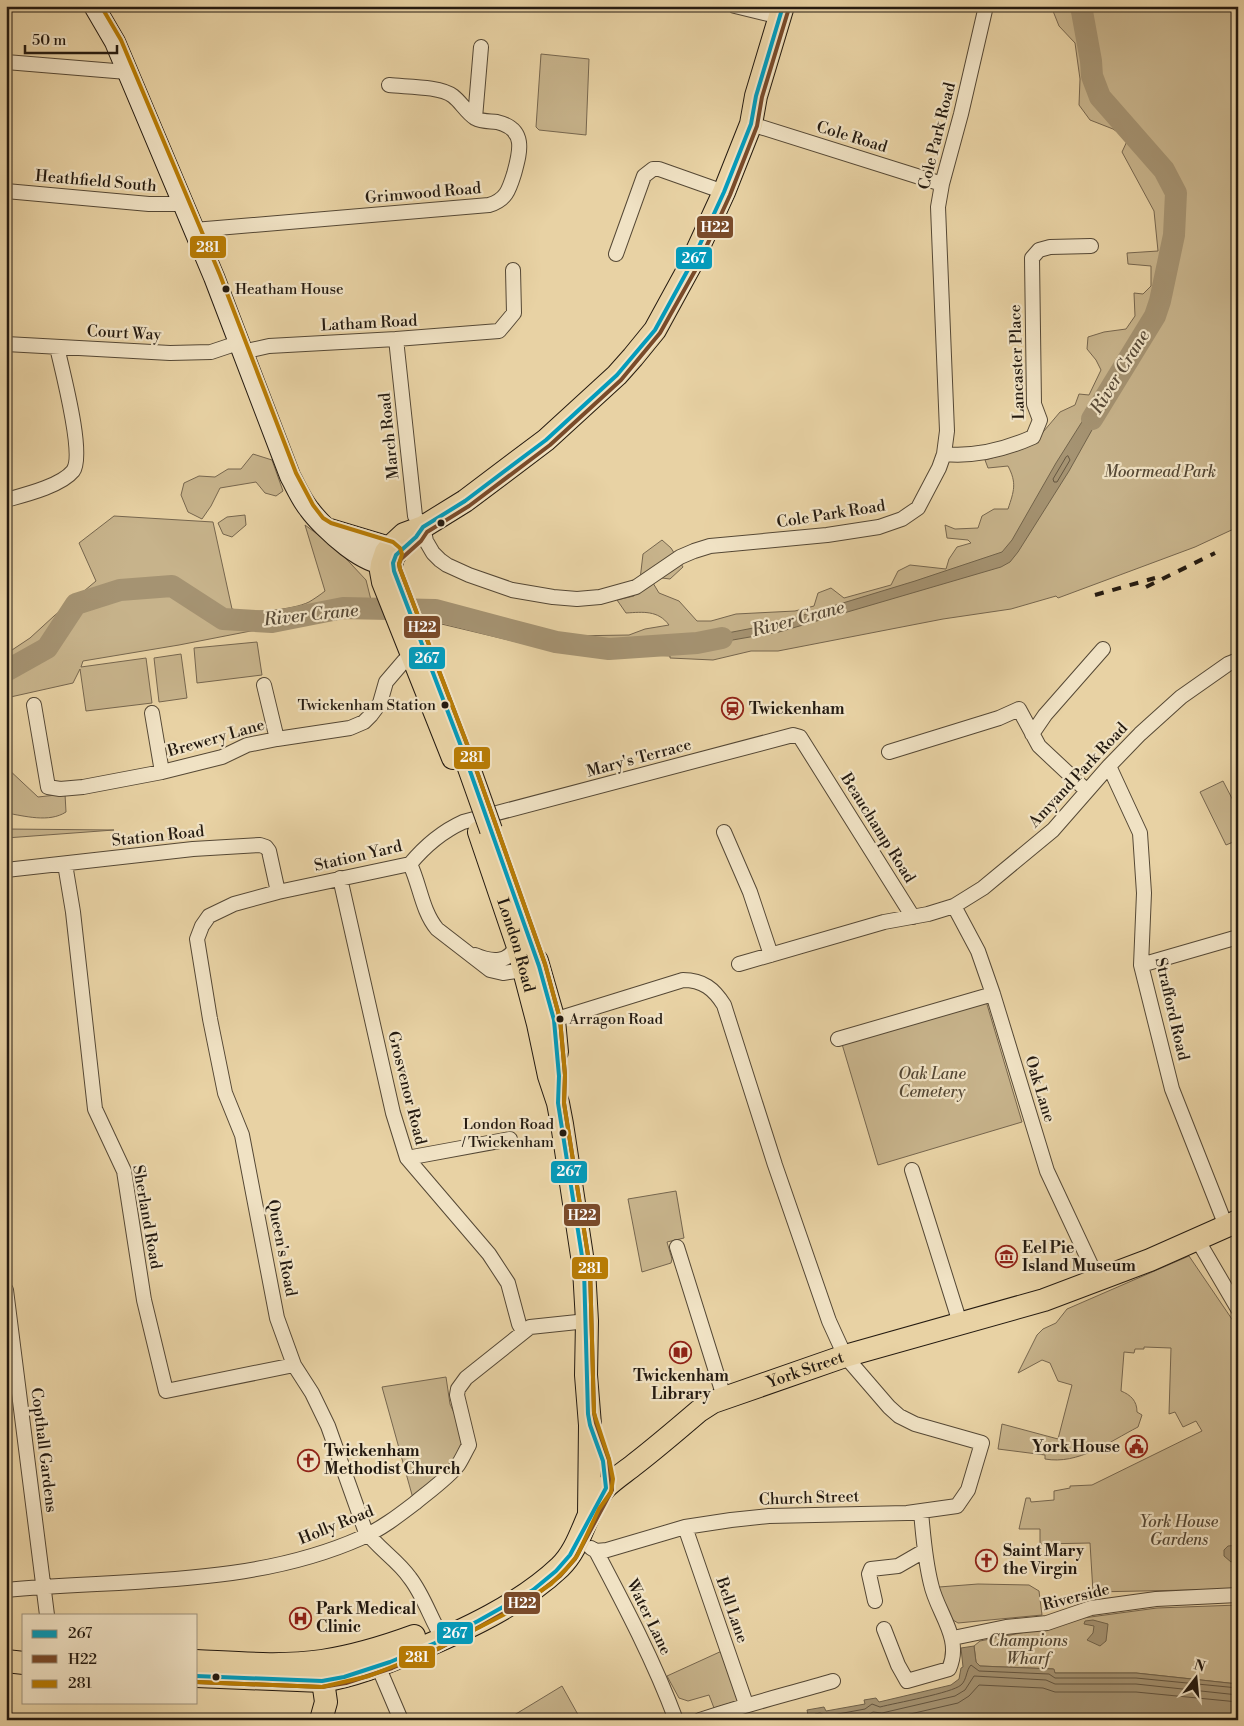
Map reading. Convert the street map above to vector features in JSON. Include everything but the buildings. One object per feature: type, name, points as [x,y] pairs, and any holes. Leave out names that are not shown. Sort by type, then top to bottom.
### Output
[{"type":"main road","points":[[94,6],[115,42],[214,277],[290,476],[308,508],[319,522],[349,549],[367,559],[390,557],[416,537],[423,527],[465,502],[546,440],[604,388],[655,330],[681,282],[724,192],[751,124],[756,96],[782,11]]},
{"type":"main road","name":"London Road","points":[[390,557],[382,578],[398,600],[458,756],[478,828],[517,944],[532,968]]},
{"type":"main road","name":"London Road","points":[[439,1633],[468,1627],[534,1588],[587,1545],[589,1516],[590,1426],[586,1375],[587,1321],[581,1246],[558,1103],[558,1066],[532,968],[529,934],[478,828]]},
{"type":"main road","name":"York Street","points":[[606,1488],[699,1411],[724,1397],[845,1356],[1031,1304],[1150,1260],[1232,1223]]},
{"type":"main road","name":"London Road","points":[[589,1516],[606,1488],[606,1473],[602,1456],[590,1426]]},
{"type":"main road","points":[[198,1661],[281,1664],[354,1674],[378,1666],[439,1633]]},
{"type":"main road","points":[[198,1676],[322,1671],[391,1645],[439,1633]]},
{"type":"main road","points":[[6,1648],[22,1649]]},
{"type":"main road","points":[[6,1661],[22,1662]]},
{"type":"main road","points":[[309,1720],[312,1701],[322,1671]]},
{"type":"main road","points":[[321,1720],[326,1702],[322,1671]]},
{"type":"street","points":[[735,6],[782,11]]},
{"type":"street","name":"Cole Park Road","points":[[423,527],[426,541],[433,553],[447,565],[512,590],[577,599],[600,597],[636,587],[680,557],[694,550],[710,546],[828,535],[879,527],[902,519],[918,508],[940,468],[947,431],[938,207],[986,6]]},
{"type":"street","points":[[476,118],[481,47]]},
{"type":"street","points":[[6,62],[127,72]]},
{"type":"street","points":[[390,85],[441,91],[453,96],[476,118]]},
{"type":"street","name":"Grimwood Road","points":[[194,230],[489,205],[498,202],[504,198],[510,188],[520,144],[516,133],[509,126],[476,118]]},
{"type":"street","name":"Cole Road","points":[[751,124],[942,184]]},
{"type":"street","points":[[616,254],[644,176],[649,171],[659,169],[724,192]]},
{"type":"street","name":"Heathfield South","points":[[6,191],[149,204],[183,204]]},
{"type":"street","name":"Lancaster Place","points":[[944,454],[974,454],[1012,447],[1033,437],[1040,420],[1034,404],[1032,258],[1039,250],[1050,247],[1091,246]]},
{"type":"street","name":"Latham Road","points":[[240,347],[396,340],[499,331],[514,313],[513,270]]},
{"type":"street","name":"March Road","points":[[396,340],[415,512],[417,520],[423,527]]},
{"type":"street","name":"Court Way","points":[[6,344],[170,353],[207,353],[240,347]]},
{"type":"street","points":[[6,500],[26,495],[62,480],[73,471],[77,459],[77,440],[57,347]]},
{"type":"street","name":"Brewery Lane","points":[[34,705],[48,787],[60,789],[83,787],[162,772],[222,757],[247,745],[277,738],[350,728],[364,722],[380,703],[386,682],[415,646]]},
{"type":"street","points":[[1032,734],[1045,715],[1103,649]]},
{"type":"street","name":"Amyand Park Road","points":[[739,964],[884,922],[913,917],[954,906],[983,888],[1053,830],[1109,766],[1140,734],[1181,697],[1228,664],[1238,660]]},
{"type":"street","points":[[264,684],[277,738]]},
{"type":"street","points":[[889,752],[999,718],[1018,710],[1039,746],[1087,791]]},
{"type":"street","points":[[152,713],[162,772]]},
{"type":"street","name":"Mary's Terrace","points":[[478,828],[793,735],[800,737],[813,758]]},
{"type":"street","name":"Beauchamp Road","points":[[813,758],[913,917]]},
{"type":"street","name":"Strafford Road","points":[[1109,766],[1140,833],[1144,893],[1141,965],[1172,1089],[1232,1223]]},
{"type":"street","name":"Station Yard","points":[[278,892],[410,864],[439,835],[478,828]]},
{"type":"street","points":[[724,832],[750,892],[770,955]]},
{"type":"street","name":"Station Road","points":[[6,870],[193,849],[260,845],[266,847],[269,851],[278,892]]},
{"type":"street","name":"Sherland Road","points":[[65,864],[74,912],[95,1109],[124,1171],[144,1300],[166,1391],[294,1365]]},
{"type":"street","points":[[410,864],[431,922],[442,933],[490,970],[504,973],[532,968]]},
{"type":"street","name":"Grosvenor Road","points":[[340,878],[393,1113],[407,1158],[489,1254],[508,1284],[519,1324],[523,1331]]},
{"type":"street","name":"Queen's Road","points":[[278,892],[234,904],[209,916],[202,926],[197,939],[210,1019],[225,1093],[242,1135],[278,1318],[294,1365],[312,1393],[328,1426],[368,1534],[397,1561],[411,1579],[439,1633]]},
{"type":"street","name":"Oak Lane","points":[[954,906],[978,951],[1047,1171],[1098,1280]]},
{"type":"street","points":[[1141,965],[1238,937]]},
{"type":"street","points":[[470,953],[488,960],[497,960],[511,955],[517,944]]},
{"type":"street","points":[[546,1022],[682,980],[692,980],[701,983],[716,992],[724,1005],[829,1321],[845,1356]]},
{"type":"street","points":[[838,1039],[993,994]]},
{"type":"street","points":[[407,1158],[510,1139]]},
{"type":"street","points":[[912,1170],[960,1323]]},
{"type":"street","points":[[1197,1240],[1238,1309]]},
{"type":"street","points":[[677,1247],[724,1397]]},
{"type":"street","name":"Copthall Gardens","points":[[6,1290],[47,1614]]},
{"type":"street","name":"Holly Road","points":[[6,1590],[180,1579],[242,1571],[308,1557],[368,1534],[400,1515],[458,1466],[469,1445],[457,1400],[458,1389],[466,1378],[530,1327],[587,1321]]},
{"type":"street","name":"Church Street","points":[[587,1545],[608,1550],[685,1527],[769,1516],[907,1513],[958,1506],[968,1490],[982,1443],[915,1424],[900,1416],[889,1407],[845,1356]]},
{"type":"street","points":[[884,1629],[898,1665],[907,1681],[949,1669],[954,1656],[953,1638],[931,1587],[924,1551],[921,1511]]},
{"type":"street","name":"Bell Lane","points":[[685,1527],[746,1704]]},
{"type":"street","name":"Water Lane","points":[[587,1545],[659,1677],[676,1720]]},
{"type":"street","points":[[875,1602],[869,1574],[871,1569],[898,1566],[924,1551]]},
{"type":"street","name":"Riverside","points":[[953,1638],[1006,1627],[1047,1623],[1091,1608],[1156,1599],[1238,1595]]},
{"type":"street","points":[[378,1666],[401,1720]]},
{"type":"street","points":[[700,1720],[746,1704],[782,1696],[833,1680]]},
{"type":"green space","name":"Moormead Park","points":[[1051,6],[1238,6],[1238,527],[1195,547],[1058,598],[1056,596],[1011,609],[943,619],[778,651],[751,651],[713,660],[614,653],[580,654],[559,652],[433,622],[427,604],[455,606],[535,629],[569,636],[629,635],[645,629],[669,625],[655,614],[644,612],[626,613],[617,600],[634,596],[639,588],[643,554],[662,540],[671,548],[683,567],[670,579],[662,578],[653,583],[659,593],[679,601],[697,621],[711,621],[736,614],[795,611],[814,606],[818,593],[831,588],[844,598],[891,585],[898,571],[910,565],[946,569],[949,559],[957,547],[971,543],[968,540],[947,538],[945,525],[955,529],[978,528],[982,516],[994,509],[1008,509],[1014,487],[1011,472],[1008,466],[988,468],[985,460],[1005,454],[1038,438],[1060,412],[1075,405],[1079,394],[1089,395],[1101,370],[1087,349],[1088,337],[1104,332],[1126,329],[1135,316],[1134,293],[1143,294],[1151,286],[1151,266],[1128,264],[1127,253],[1158,251],[1154,211],[1122,152],[1128,139],[1113,129],[1090,120],[1079,105],[1080,79],[1075,43],[1059,26]]},
{"type":"green space","points":[[541,54],[589,59],[586,135],[539,130],[536,127]]},
{"type":"green space","points":[[253,454],[272,460],[283,491],[276,496],[265,493],[256,482],[220,488],[202,519],[188,512],[181,495],[184,483],[199,476],[215,477],[228,469],[241,469]]},
{"type":"green space","points":[[245,515],[246,525],[232,537],[223,534],[218,523],[227,517]]},
{"type":"green space","points":[[114,516],[213,522],[232,609],[260,611],[293,607],[309,602],[325,591],[305,525],[336,548],[366,580],[371,600],[302,621],[179,645],[83,661],[81,667],[146,658],[152,703],[86,711],[80,669],[73,683],[6,698],[6,654],[30,638],[96,581],[79,543]]},
{"type":"green space","points":[[257,642],[262,675],[197,683],[194,648]]},
{"type":"green space","points":[[181,654],[187,698],[159,702],[154,658]]},
{"type":"green space","points":[[6,767],[38,797],[65,794],[66,812],[45,818],[6,813]]},
{"type":"green space","points":[[1223,781],[1238,810],[1238,840],[1226,845],[1200,792]]},
{"type":"green space","points":[[6,829],[114,830],[6,838]]},
{"type":"green space","name":"Oak Lane Cemetery","points":[[986,1001],[1022,1122],[878,1165],[842,1044]]},
{"type":"green space","points":[[676,1191],[684,1238],[667,1242],[672,1259],[671,1263],[642,1272],[628,1199]]},
{"type":"green space","name":"York House Gardens","points":[[1189,1256],[1238,1328],[1238,1589],[1093,1592],[1090,1543],[1040,1544],[1040,1529],[1019,1529],[1026,1498],[1030,1498],[1031,1502],[1054,1500],[1054,1491],[1070,1488],[1070,1486],[1092,1485],[1202,1431],[1196,1421],[1183,1427],[1175,1412],[1169,1414],[1171,1348],[1144,1347],[1144,1349],[1135,1349],[1134,1353],[1124,1352],[1121,1391],[1133,1399],[1137,1412],[1142,1415],[1138,1427],[1093,1451],[1069,1459],[1057,1460],[1045,1459],[1045,1455],[998,1449],[1002,1424],[1058,1439],[1072,1385],[1058,1381],[1050,1363],[1042,1360],[1018,1373],[1037,1335],[1043,1329],[1056,1323],[1067,1309]]},
{"type":"green space","points":[[446,1377],[450,1404],[464,1435],[461,1452],[414,1502],[382,1387]]},
{"type":"green space","points":[[978,1584],[1029,1585],[1039,1591],[1042,1615],[958,1623],[948,1617],[939,1587]]},
{"type":"green space","name":"Champions Wharf","points":[[1238,1605],[1238,1684],[1136,1673],[1055,1673],[1053,1669],[980,1666],[976,1662],[974,1646],[980,1641],[1046,1628],[1083,1618],[1157,1608]]},
{"type":"green space","points":[[724,1650],[740,1700],[714,1708],[709,1695],[688,1701],[679,1698],[667,1676]]},
{"type":"green space","points":[[562,1686],[581,1720],[506,1720]]},
{"type":"water","points":[[1102,390],[1111,396],[1069,471],[1010,562],[1001,567],[779,632],[692,647],[691,640],[774,624],[1002,552],[1012,540],[1056,463]]},
{"type":"water","points":[[1238,1545],[1237,1557],[1231,1562],[1224,1556],[1224,1550],[1228,1546]]},
{"type":"water","points":[[1093,1620],[1108,1624],[1106,1641],[1100,1646],[1087,1640],[1093,1633],[1094,1626],[1084,1624],[1085,1621]]},
{"type":"water","points":[[974,1646],[976,1662],[980,1666],[1054,1669],[1055,1673],[1136,1673],[1238,1684],[1238,1720],[792,1720],[808,1715],[807,1710],[824,1707],[826,1711],[865,1704],[864,1700],[876,1698],[879,1702],[951,1685],[959,1679],[961,1668],[963,1667],[961,1648]]},
{"type":"waterway","name":"River Crane","points":[[1081,6],[1092,76],[1100,97],[1164,170],[1176,193],[1174,235],[1155,316],[1092,419]]},
{"type":"waterway","name":"River Crane","points":[[6,671],[47,648],[76,604],[120,590],[172,586],[223,619],[272,622],[343,608],[435,610],[556,642],[609,649],[697,643],[722,638]]},
{"type":"railway","points":[[1146,587],[1215,553]]},
{"type":"railway","points":[[1095,595],[1155,578]]},
{"type":"transit line","name":"281","points":[[101,6],[121,40],[220,275],[296,473],[313,505],[323,518],[331,523],[393,542],[400,548],[402,554],[399,564],[400,569],[470,752],[545,964],[560,1019],[565,1075],[564,1103],[590,1268],[594,1413],[609,1459],[613,1479],[611,1492],[599,1509],[577,1556],[551,1584],[509,1612],[437,1649],[369,1676],[322,1687],[198,1682]]},
{"type":"transit line","name":"267","points":[[198,1676],[322,1681],[344,1677],[390,1662],[435,1643],[533,1590],[556,1571],[570,1555],[606,1488],[603,1461],[588,1414],[584,1269],[558,1103],[559,1076],[554,1020],[539,966],[464,754],[394,571],[393,563],[396,555],[416,537],[423,527],[465,501],[546,440],[617,375],[655,330],[690,266],[724,192],[751,124],[756,96],[783,6]]},
{"type":"transit line","name":"H22","points":[[198,1682],[322,1687],[346,1683],[392,1668],[438,1649],[536,1595],[560,1576],[575,1559],[612,1490],[609,1460],[594,1413],[590,1268],[564,1103],[565,1075],[560,1019],[545,964],[470,752],[399,564],[401,559],[421,541],[427,532],[469,506],[550,445],[621,380],[660,333],[696,269],[730,195],[757,126],[762,97],[789,8]]},
{"type":"place","name":"Heatham House","points":[[226,289]]},
{"type":"place","name":"Twickenham Station","points":[[445,705]]},
{"type":"place","name":"Twickenham","points":[[733,709]]},
{"type":"place","name":"Arragon Road","points":[[560,1019]]},
{"type":"place","name":"London Road / Twickenham","points":[[563,1133]]},
{"type":"place","name":"Eel Pie Island Museum","points":[[1006,1257]]},
{"type":"place","name":"Twickenham Library","points":[[681,1352]]},
{"type":"place","name":"York House","points":[[1136,1447]]},
{"type":"place","name":"Twickenham Methodist Church","points":[[308,1460]]},
{"type":"place","name":"Saint Mary the Virgin","points":[[987,1560]]},
{"type":"place","name":"Park Medical Clinic","points":[[300,1618]]}]
